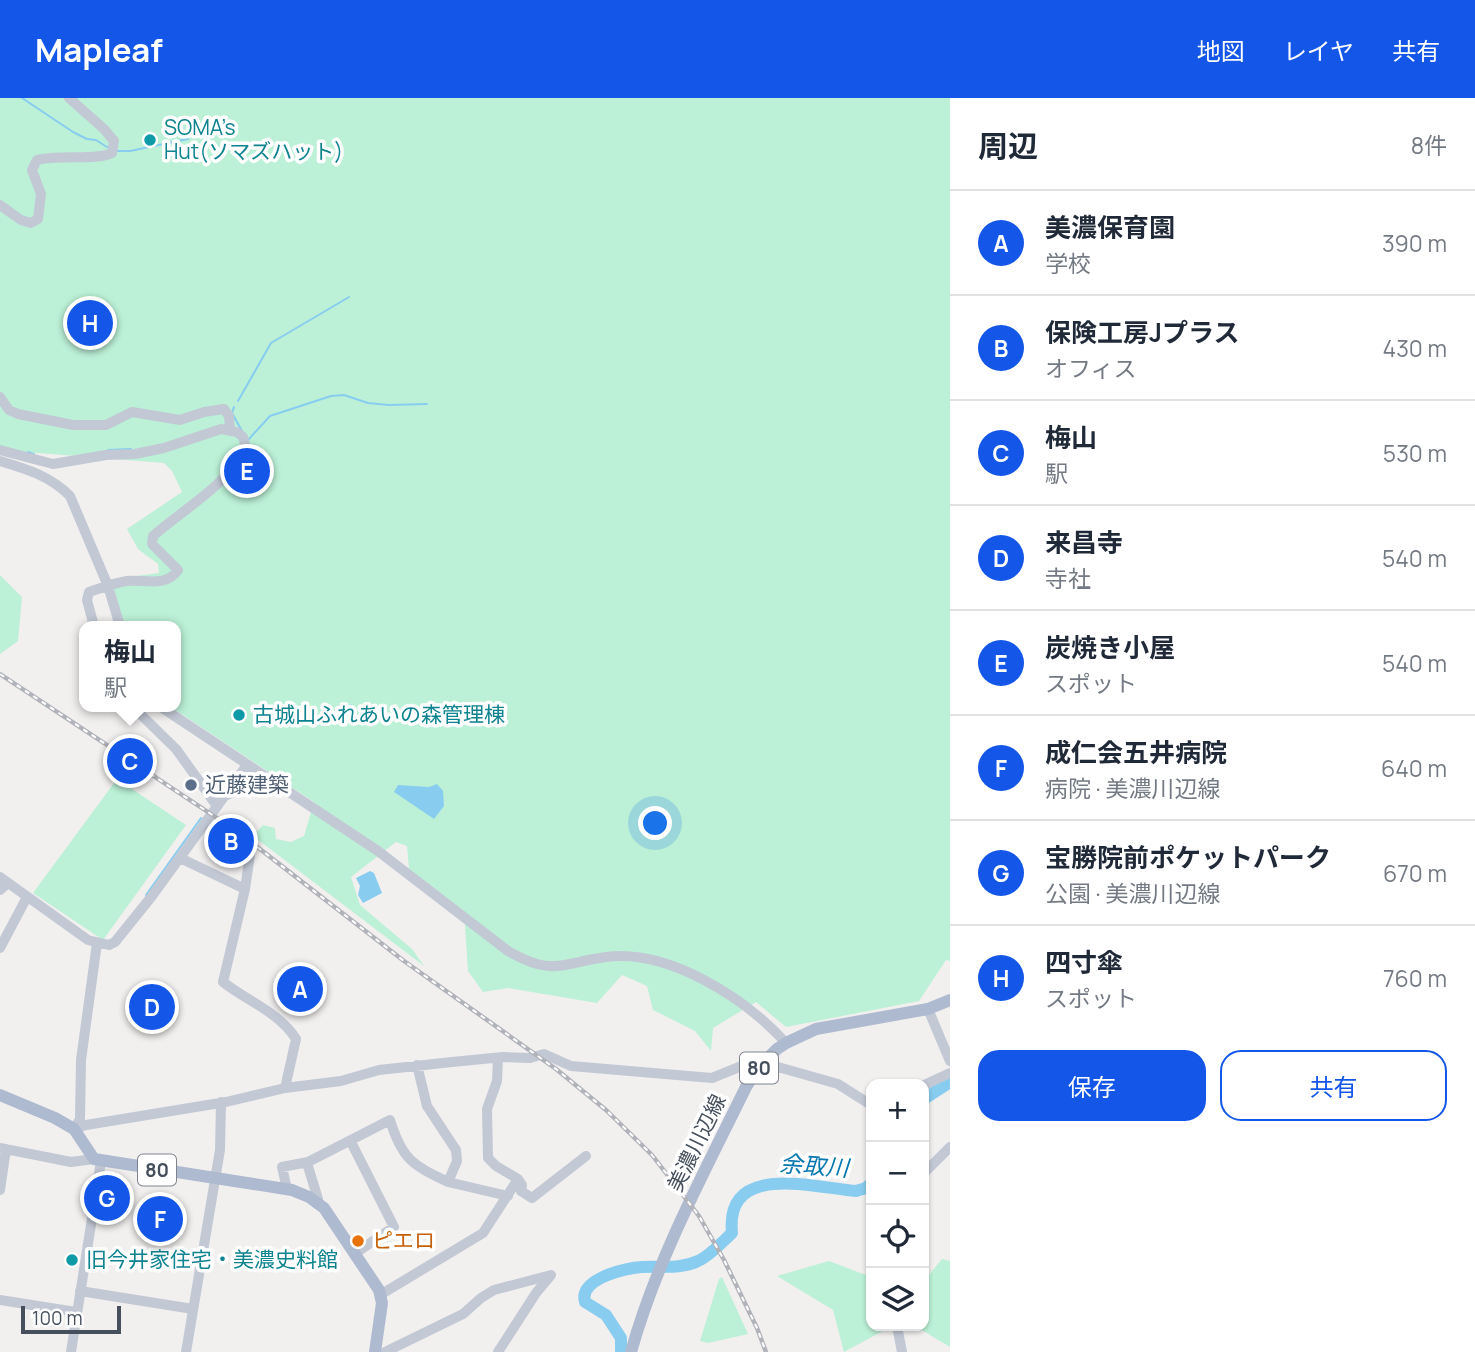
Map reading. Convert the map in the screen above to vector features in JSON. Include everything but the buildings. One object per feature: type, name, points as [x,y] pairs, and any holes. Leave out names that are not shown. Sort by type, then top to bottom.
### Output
[{"type":"main road","name":"美濃川辺線","points":[[631,1352],[641,1315],[666,1254],[746,1087],[758,1068],[786,1043],[816,1029],[928,1009],[950,1000]]},
{"type":"main road","points":[[0,1095],[74,1129],[97,1160]]},
{"type":"main road","name":"80","points":[[97,1160],[287,1189],[309,1197],[324,1208],[380,1296]]},
{"type":"main road","points":[[375,1352],[381,1320],[380,1296]]},
{"type":"street","points":[[0,205],[21,220],[31,223],[38,219],[40,205],[41,194],[32,170],[37,160],[51,157],[103,156],[112,153],[114,142],[104,129],[69,98]]},
{"type":"street","points":[[0,397],[9,410],[18,414],[73,425],[106,425],[132,412],[180,420],[224,409],[229,416],[230,430]]},
{"type":"street","points":[[0,450],[53,464],[164,448],[221,429],[230,430],[243,438],[246,448],[239,461],[210,492],[153,536],[152,544],[178,570],[175,575],[161,582],[129,581],[89,592],[87,600],[93,621]]},
{"type":"street","points":[[0,461],[43,475],[70,496],[108,586],[118,621]]},
{"type":"street","points":[[53,464],[59,473],[59,485]]},
{"type":"street","points":[[138,712],[176,749],[217,806]]},
{"type":"street","points":[[168,712],[378,851],[508,951],[524,960],[539,966],[554,967],[625,956],[680,969],[706,979],[726,991],[786,1043]]},
{"type":"street","points":[[3,883],[88,940],[109,945],[115,942],[180,858],[247,765]]},
{"type":"street","points":[[224,797],[247,785],[264,784],[283,788]]},
{"type":"street","points":[[251,848],[223,982],[262,1007],[291,1031],[296,1039],[285,1088]]},
{"type":"street","points":[[180,858],[244,889]]},
{"type":"street","points":[[0,948],[27,897]]},
{"type":"street","points":[[74,1129],[80,1119],[81,1060],[100,944]]},
{"type":"street","points":[[928,1009],[950,1061]]},
{"type":"street","points":[[74,1129],[285,1088],[341,1081],[379,1070],[498,1058],[530,1058],[544,1054],[570,1066],[712,1078],[749,1063],[762,1073],[778,1067],[838,1084],[866,1102]]},
{"type":"street","points":[[498,1058],[497,1081],[487,1110],[488,1158],[518,1179],[522,1185],[521,1191],[532,1198],[586,1156]]},
{"type":"street","points":[[417,1065],[427,1106],[456,1150],[457,1161],[448,1182]]},
{"type":"street","points":[[929,1083],[950,1073]]},
{"type":"street","points":[[186,1352],[220,1150],[221,1102]]},
{"type":"street","points":[[287,1189],[282,1167],[307,1163],[390,1120],[398,1145],[423,1170],[448,1182],[508,1196]]},
{"type":"street","points":[[351,1142],[394,1227],[354,1254]]},
{"type":"street","points":[[929,1168],[950,1147]]},
{"type":"street","points":[[0,1190],[3,1149],[71,1163],[97,1160],[71,1352]]},
{"type":"street","points":[[307,1163],[318,1199],[316,1203]]},
{"type":"street","points":[[380,1296],[483,1233],[518,1179]]},
{"type":"street","points":[[384,1352],[463,1314],[494,1290],[551,1275],[536,1293],[498,1352]]},
{"type":"street","points":[[80,1291],[193,1309]]},
{"type":"street","points":[[0,1300],[76,1312]]},
{"type":"street","points":[[898,1331],[902,1352]]},
{"type":"green space","points":[[0,98],[950,98],[950,961],[946,960],[919,1001],[786,1027],[756,1002],[713,1028],[711,1051],[695,1031],[653,1010],[647,986],[622,975],[597,1003],[508,988],[483,992],[468,971],[464,911],[409,869],[407,846],[396,842],[351,877],[360,905],[412,949],[424,966],[253,836],[263,825],[275,828],[276,839],[291,842],[304,836],[314,802],[179,712],[181,712],[181,621],[120,621],[106,580],[159,573],[158,564],[138,549],[127,529],[182,492],[172,471],[164,463],[0,450]]},
{"type":"green space","points":[[0,575],[22,597],[18,641],[0,654]]},
{"type":"green space","points":[[117,779],[186,825],[103,940],[33,893]]},
{"type":"green space","points":[[942,1259],[950,1261],[950,1347],[923,1331],[929,1331],[929,1275]]},
{"type":"green space","points":[[829,1261],[866,1275],[866,1331],[883,1331],[844,1352],[833,1310],[777,1276]]},
{"type":"green space","points":[[722,1277],[748,1334],[708,1343],[700,1341],[719,1279]]},
{"type":"water","points":[[437,784],[443,791],[444,806],[434,819],[394,792],[398,785],[429,787]]},
{"type":"water","points":[[370,871],[374,873],[382,893],[363,903],[358,895],[360,886],[356,878]]},
{"type":"waterway","points":[[22,98],[73,132],[107,147]]},
{"type":"waterway","points":[[196,137],[219,130]]},
{"type":"waterway","points":[[117,151],[130,151],[188,139]]},
{"type":"waterway","points":[[238,401],[271,343],[349,297]]},
{"type":"waterway","points":[[248,440],[270,416],[331,396],[344,395],[368,403],[389,405],[427,404]]},
{"type":"waterway","points":[[234,407],[232,413],[242,431]]},
{"type":"waterway","points":[[108,450],[131,449]]},
{"type":"waterway","points":[[28,452],[34,454]]},
{"type":"waterway","points":[[226,482],[247,456]]},
{"type":"waterway","points":[[146,895],[201,818]]},
{"type":"waterway","name":"余取川","points":[[929,1096],[950,1082]]},
{"type":"waterway","name":"余取川","points":[[621,1352],[621,1338],[606,1315],[585,1302],[588,1288],[600,1278],[626,1269],[682,1266],[702,1259],[732,1233],[734,1211],[742,1196],[757,1187],[796,1184],[856,1191],[866,1188]]},
{"type":"railway","points":[[0,674],[238,832],[404,961],[556,1069],[606,1110],[652,1155],[699,1216],[724,1260],[766,1352]]},
{"type":"place","name":"SOMA’s Hut(ソマズハット)","points":[[150,140]]},
{"type":"place","name":"四寸傘","points":[[90,323]]},
{"type":"place","name":"炭焼き小屋","points":[[247,471]]},
{"type":"place","name":"古城山ふれあいの森管理棟","points":[[239,715]]},
{"type":"place","name":"梅山","points":[[130,761]]},
{"type":"place","name":"近藤建築","points":[[191,785]]},
{"type":"place","name":"保険工房Jプラス","points":[[231,841]]},
{"type":"place","name":"美濃保育園","points":[[300,989]]},
{"type":"place","name":"来昌寺","points":[[152,1007]]},
{"type":"place","name":"宝勝院前ポケットパーク","points":[[107,1198]]},
{"type":"place","name":"成仁会五井病院","points":[[160,1219]]},
{"type":"place","name":"ピエロ","points":[[358,1241]]},
{"type":"place","name":"旧今井家住宅・美濃史料館","points":[[72,1260]]}]
